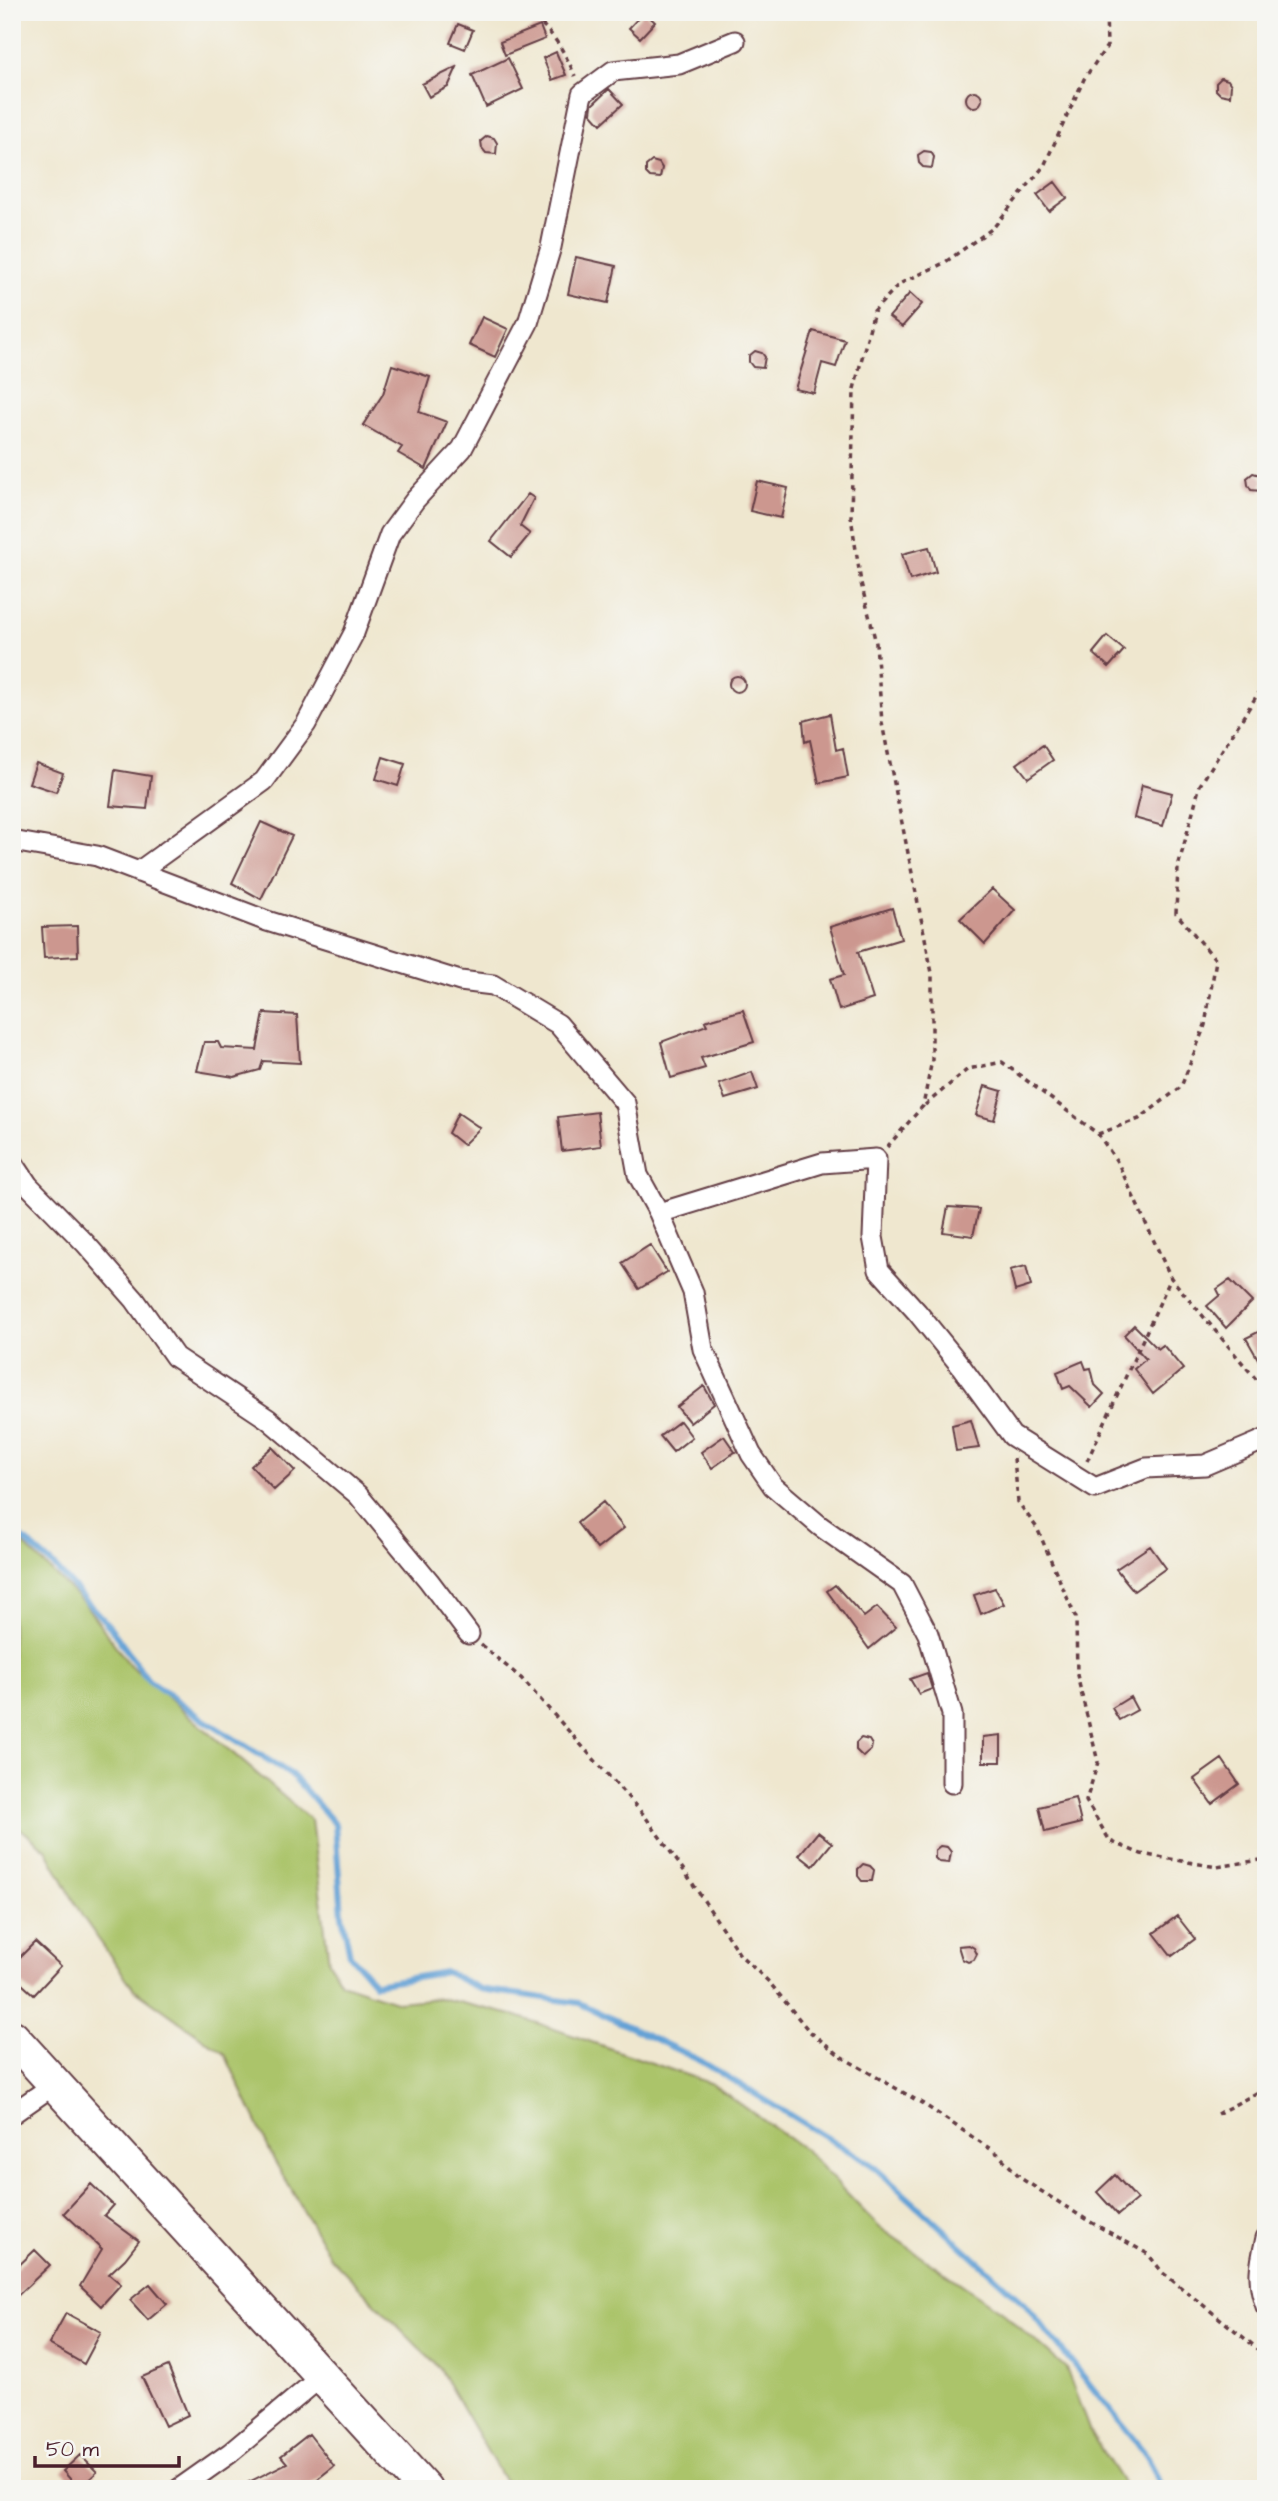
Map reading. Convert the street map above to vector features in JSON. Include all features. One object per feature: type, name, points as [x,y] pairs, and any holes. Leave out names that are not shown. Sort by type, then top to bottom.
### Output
[{"type":"highway","points":[[12,2037],[425,2489]]},
{"type":"street","points":[[138,872],[264,781],[306,724],[354,633],[390,534],[415,500],[462,449],[528,323],[551,247],[582,94],[613,71],[679,64],[735,41]]},
{"type":"street","points":[[12,841],[97,856],[267,921],[460,981],[493,985],[558,1024],[625,1103],[638,1175],[659,1213],[693,1292],[703,1349],[751,1454],[773,1486],[820,1526],[902,1584],[928,1634],[952,1714],[952,1783]]},
{"type":"street","points":[[659,1213],[822,1163],[876,1159],[873,1237],[879,1270],[960,1365],[1012,1436],[1095,1488],[1146,1468],[1205,1465],[1266,1439]]},
{"type":"street","points":[[12,1161],[28,1185],[85,1243],[135,1300],[175,1357],[268,1419],[358,1495],[469,1634]]},
{"type":"street","points":[[12,2114],[55,2084]]},
{"type":"street","points":[[1266,2238],[1260,2261],[1258,2287],[1266,2306]]},
{"type":"street","points":[[179,2489],[230,2453],[322,2376]]},
{"type":"path","points":[[526,12],[542,22],[566,55],[582,94]]},
{"type":"path","points":[[923,1106],[932,1060],[932,973],[882,723],[876,643],[861,583],[850,517],[854,388],[874,311],[899,284],[944,263],[993,228],[1044,166],[1084,79],[1107,46],[1106,12]]},
{"type":"path","points":[[1098,1134],[1139,1119],[1181,1087],[1205,1025],[1216,960],[1176,913],[1178,867],[1200,785],[1266,681]]},
{"type":"path","points":[[876,1159],[923,1106],[968,1069],[1002,1062],[1098,1134],[1118,1163],[1171,1278],[1266,1391]]},
{"type":"path","points":[[1079,1479],[1171,1278]]},
{"type":"path","points":[[1012,1436],[1017,1502],[1037,1528],[1076,1618],[1077,1675],[1098,1762],[1086,1801],[1110,1841],[1141,1854],[1217,1867],[1266,1859]]},
{"type":"path","points":[[469,1634],[521,1678],[644,1815],[740,1955],[769,1982],[809,2031],[842,2057],[925,2105],[998,2154],[1022,2179],[1148,2254],[1163,2273],[1258,2348],[1266,2359]]},
{"type":"path","points":[[1217,2114],[1266,2088]]},
{"type":"green space","points":[[12,1533],[85,1604],[129,1664],[311,1820],[329,1962],[341,1983],[398,2002],[440,1998],[517,2016],[712,2084],[804,2149],[879,2227],[1002,2312],[1066,2368],[1090,2432],[1127,2489],[509,2489],[440,2369],[330,2257],[274,2160],[225,2054],[134,1989],[82,1916],[46,1849],[12,1822]]},
{"type":"building","points":[[644,12],[655,22],[640,38],[629,28]]},
{"type":"building","points":[[458,24],[473,30],[465,49],[450,43]]},
{"type":"building","points":[[540,26],[545,39],[505,55],[500,42]]},
{"type":"building","points":[[556,52],[566,75],[552,80],[543,58]]},
{"type":"building","points":[[508,58],[523,89],[486,107],[472,75]]},
{"type":"building","points":[[457,67],[448,87],[429,97],[422,84]]},
{"type":"building","points":[[1221,78],[1228,80],[1231,85],[1230,96],[1220,94],[1216,90],[1216,83]]},
{"type":"building","points":[[609,89],[623,104],[601,124],[591,113],[592,105]]},
{"type":"building","points":[[974,91],[980,93],[980,105],[974,107],[968,105],[966,99],[968,93]]},
{"type":"building","points":[[487,136],[494,138],[497,143],[496,154],[486,153],[482,148],[481,141]]},
{"type":"building","points":[[924,151],[931,152],[934,157],[932,168],[923,167],[919,163],[918,155]]},
{"type":"building","points":[[652,161],[659,163],[662,168],[660,178],[650,177],[646,173],[646,166]]},
{"type":"building","points":[[1055,182],[1067,198],[1049,211],[1037,195]]},
{"type":"building","points":[[576,257],[616,266],[608,303],[568,294]]},
{"type":"building","points":[[910,293],[922,304],[902,327],[889,317]]},
{"type":"building","points":[[482,317],[508,329],[495,357],[469,345]]},
{"type":"building","points":[[813,331],[845,340],[836,367],[822,363],[814,393],[795,389]]},
{"type":"building","points":[[755,351],[765,357],[763,368],[753,367],[749,362],[749,356]]},
{"type":"building","points":[[392,365],[430,377],[419,412],[447,422],[426,469],[398,453],[402,447],[363,425],[383,394]]},
{"type":"building","points":[[1253,473],[1260,475],[1263,480],[1261,491],[1251,490],[1248,485],[1247,478]]},
{"type":"building","points":[[757,481],[788,488],[781,518],[750,511]]},
{"type":"building","points":[[528,494],[534,498],[520,526],[530,534],[511,557],[491,541]]},
{"type":"building","points":[[929,547],[936,572],[910,580],[902,554]]},
{"type":"building","points":[[1107,636],[1124,650],[1109,667],[1093,653]]},
{"type":"building","points":[[737,676],[743,678],[743,690],[737,692],[731,690],[729,684],[731,678]]},
{"type":"building","points":[[830,714],[836,750],[843,748],[848,777],[819,783],[810,740],[805,742],[803,721]]},
{"type":"building","points":[[1043,745],[1053,760],[1028,778],[1017,764]]},
{"type":"building","points":[[383,757],[405,764],[398,786],[376,779]]},
{"type":"building","points":[[36,763],[63,773],[56,792],[29,783]]},
{"type":"building","points":[[115,770],[151,776],[147,809],[110,806]]},
{"type":"building","points":[[1142,785],[1172,793],[1163,826],[1134,818]]},
{"type":"building","points":[[261,822],[292,836],[261,899],[232,883]]},
{"type":"building","points":[[992,889],[1015,910],[985,944],[960,919]]},
{"type":"building","points":[[892,908],[901,939],[858,952],[873,999],[839,1010],[830,979],[844,975],[830,927]]},
{"type":"building","points":[[77,926],[78,956],[44,958],[42,927]]},
{"type":"building","points":[[743,1010],[754,1042],[701,1058],[705,1068],[671,1078],[661,1042],[707,1025],[705,1021]]},
{"type":"building","points":[[264,1013],[297,1015],[300,1063],[263,1061],[260,1070],[234,1077],[197,1071],[204,1042],[218,1042],[221,1048],[257,1050]]},
{"type":"building","points":[[752,1072],[758,1089],[725,1099],[719,1084]]},
{"type":"building","points":[[985,1086],[1002,1091],[994,1120],[976,1115]]},
{"type":"building","points":[[597,1112],[601,1146],[562,1151],[558,1117]]},
{"type":"building","points":[[458,1113],[480,1128],[463,1145],[448,1133]]},
{"type":"building","points":[[948,1207],[979,1209],[973,1236],[943,1232]]},
{"type":"building","points":[[650,1245],[667,1272],[639,1289],[622,1263]]},
{"type":"building","points":[[1026,1266],[1031,1286],[1015,1291],[1010,1270]]},
{"type":"building","points":[[1230,1280],[1252,1302],[1226,1328],[1207,1306],[1220,1295],[1217,1289]]},
{"type":"building","points":[[1134,1325],[1158,1349],[1163,1345],[1183,1369],[1153,1394],[1134,1369],[1146,1359],[1124,1335]]},
{"type":"building","points":[[1266,1328],[1266,1373],[1246,1338]]},
{"type":"building","points":[[1083,1361],[1086,1369],[1091,1368],[1095,1385],[1104,1394],[1092,1407],[1070,1386],[1063,1389],[1057,1372]]},
{"type":"building","points":[[704,1386],[714,1404],[690,1423],[677,1407]]},
{"type":"building","points":[[971,1420],[979,1448],[956,1451],[952,1425]]},
{"type":"building","points":[[680,1421],[692,1437],[673,1452],[660,1436]]},
{"type":"building","points":[[724,1436],[735,1452],[712,1468],[701,1452]]},
{"type":"building","points":[[272,1447],[295,1471],[274,1490],[251,1466]]},
{"type":"building","points":[[603,1502],[624,1528],[597,1549],[577,1523]]},
{"type":"building","points":[[1150,1546],[1166,1568],[1134,1591],[1116,1569]]},
{"type":"building","points":[[835,1585],[864,1617],[877,1607],[896,1627],[869,1649],[827,1591]]},
{"type":"building","points":[[995,1588],[1004,1604],[981,1614],[974,1595]]},
{"type":"building","points":[[927,1673],[932,1689],[919,1694],[910,1679]]},
{"type":"building","points":[[1130,1697],[1137,1710],[1119,1720],[1112,1708]]},
{"type":"building","points":[[1001,1735],[1001,1762],[983,1762],[983,1737]]},
{"type":"building","points":[[861,1738],[869,1740],[872,1745],[871,1750],[863,1757],[856,1750],[856,1743]]},
{"type":"building","points":[[1222,1759],[1239,1784],[1212,1804],[1194,1779]]},
{"type":"building","points":[[1075,1798],[1081,1823],[1045,1832],[1039,1807]]},
{"type":"building","points":[[818,1832],[832,1843],[813,1866],[799,1855]]},
{"type":"building","points":[[940,1846],[947,1847],[951,1852],[949,1863],[939,1862],[935,1858],[935,1850]]},
{"type":"building","points":[[863,1864],[874,1870],[872,1881],[862,1881],[858,1876],[858,1869]]},
{"type":"building","points":[[1177,1916],[1195,1939],[1172,1956],[1154,1933]]},
{"type":"building","points":[[35,1942],[61,1966],[34,1995],[12,1975],[12,1965]]},
{"type":"building","points":[[969,1945],[977,1954],[974,1960],[968,1962],[962,1959],[958,1946]]},
{"type":"building","points":[[1115,2175],[1137,2199],[1118,2215],[1097,2192]]},
{"type":"building","points":[[91,2184],[113,2205],[104,2215],[139,2241],[109,2274],[121,2284],[101,2306],[80,2286],[102,2249],[64,2213]]},
{"type":"building","points":[[35,2250],[50,2265],[12,2301],[12,2272]]},
{"type":"building","points":[[150,2284],[167,2304],[148,2320],[130,2300]]},
{"type":"building","points":[[66,2313],[101,2332],[84,2364],[49,2344]]},
{"type":"building","points":[[168,2366],[188,2415],[165,2426],[142,2377]]},
{"type":"building","points":[[309,2434],[334,2466],[305,2489],[235,2489],[287,2463],[281,2456]]},
{"type":"building","points":[[80,2455],[97,2472],[79,2489],[63,2471]]},
{"type":"waterway","points":[[12,1529],[54,1566],[110,1627],[148,1680],[204,1720],[292,1775],[335,1824],[342,1915],[350,1955],[375,1984],[446,1972],[480,1989],[579,2003],[701,2061],[872,2165],[1025,2304],[1148,2457],[1162,2489]]}]
